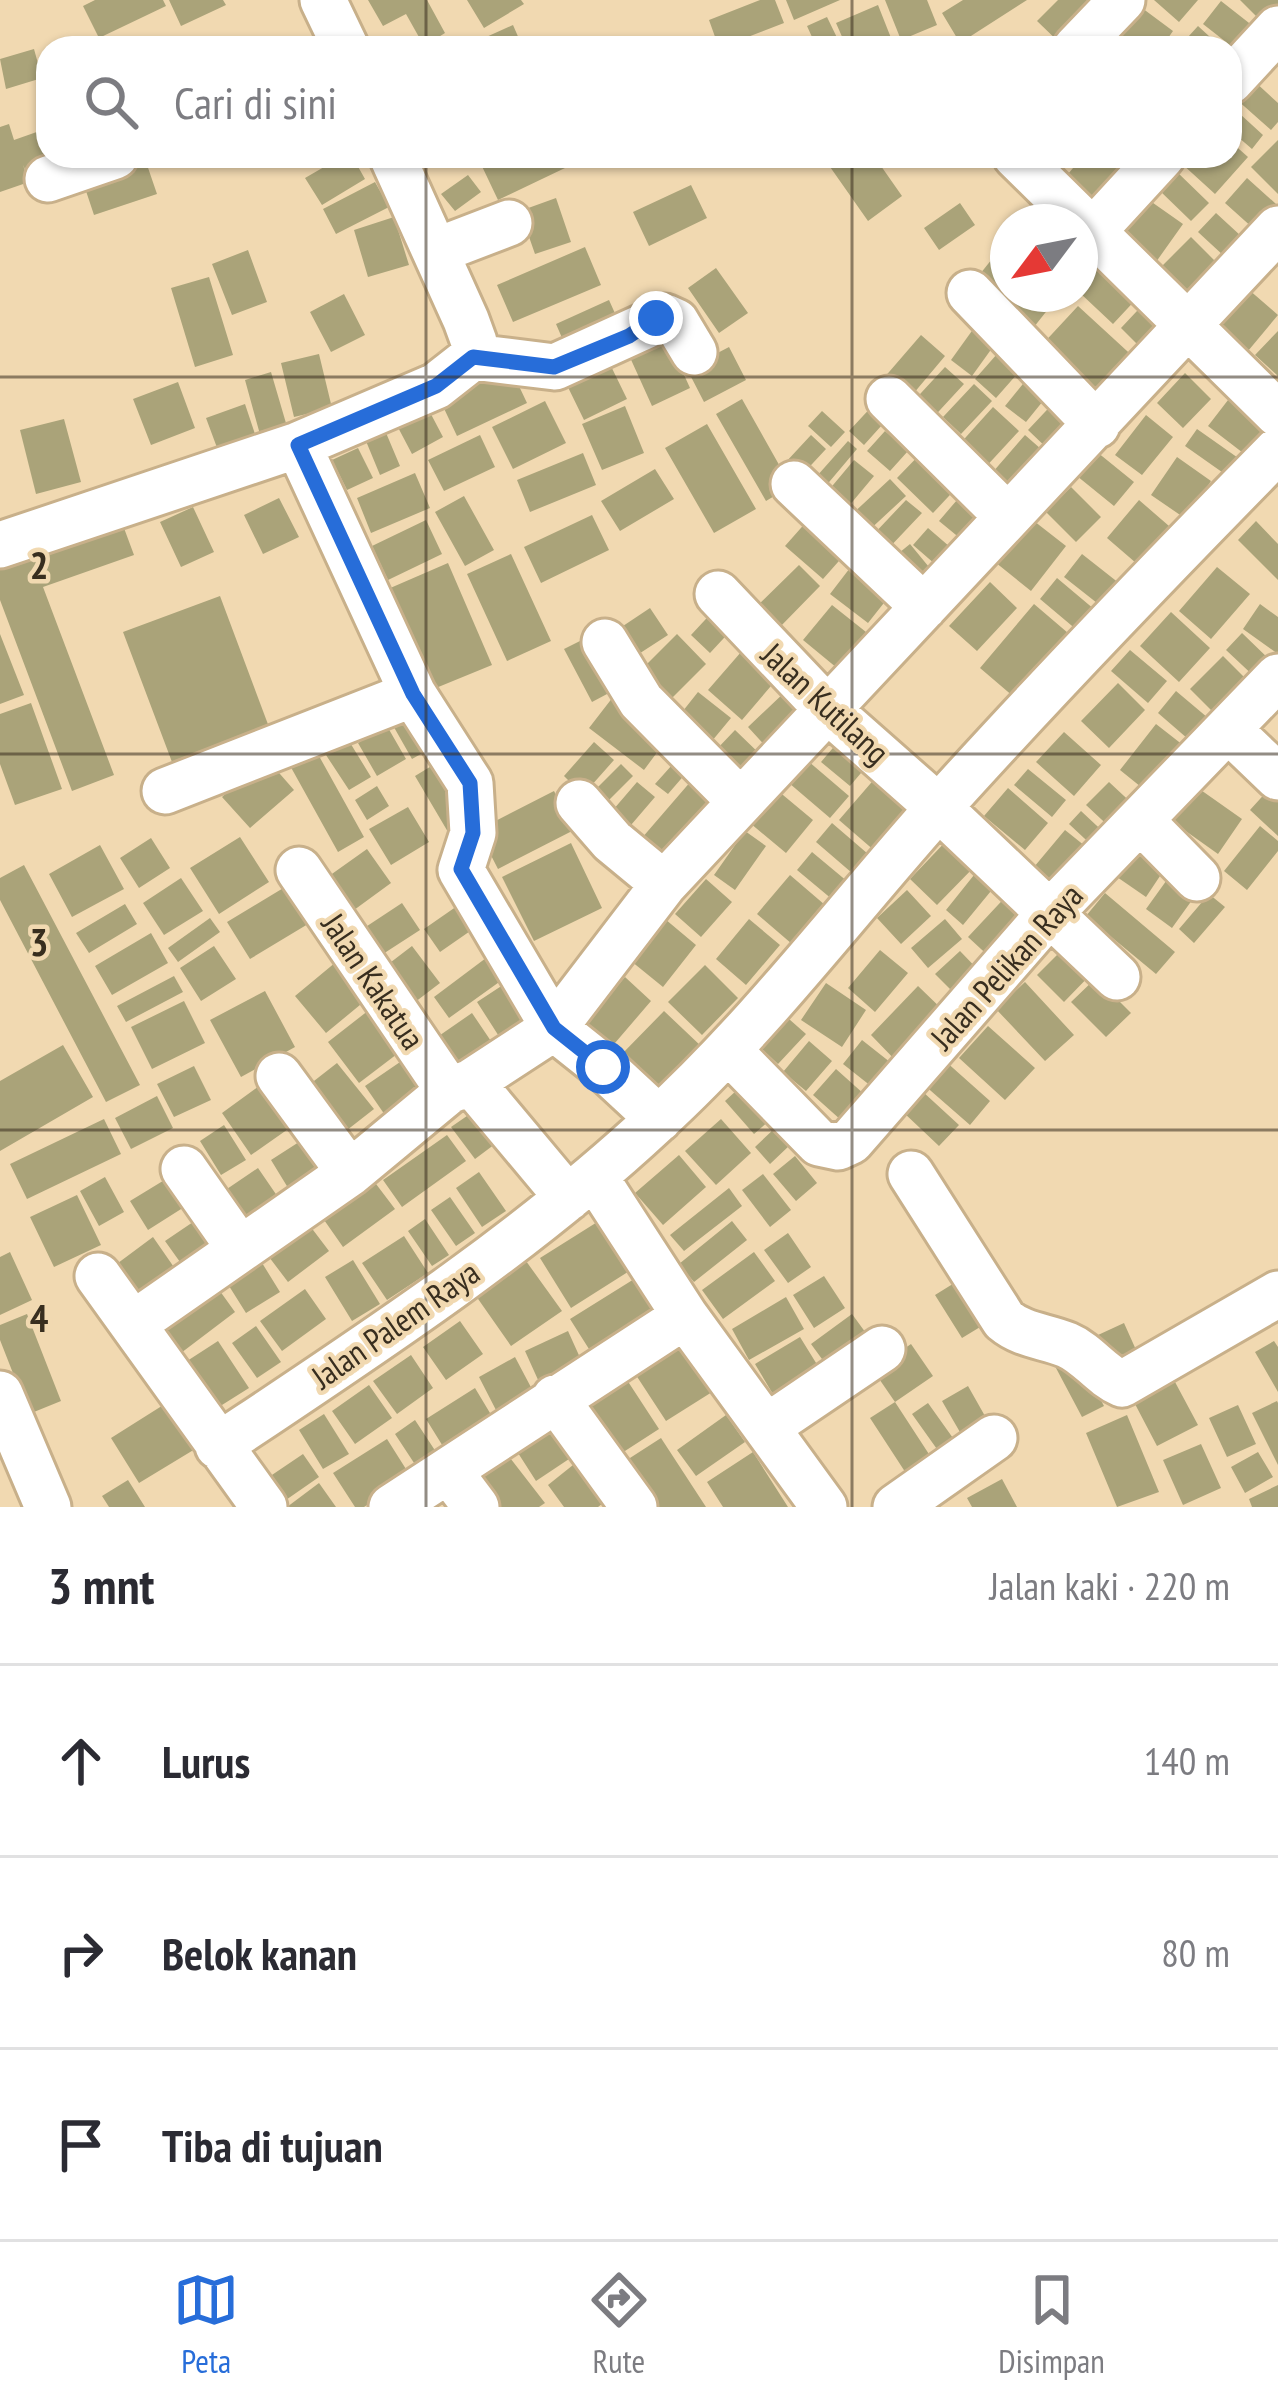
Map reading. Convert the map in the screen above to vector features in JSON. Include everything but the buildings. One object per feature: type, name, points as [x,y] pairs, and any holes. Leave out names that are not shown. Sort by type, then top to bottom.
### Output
[{"type":"street","points":[[323,0],[340,36]]},
{"type":"street","points":[[1088,36],[1122,0]]},
{"type":"street","points":[[1242,68],[1278,28]]},
{"type":"street","points":[[48,179],[80,168]]},
{"type":"street","points":[[398,168],[474,342],[473,357]]},
{"type":"street","points":[[1029,168],[1067,204]]},
{"type":"street","points":[[1098,226],[1151,168]]},
{"type":"street","points":[[436,251],[509,223]]},
{"type":"street","points":[[133,1324],[350,1173],[460,1087],[554,1028],[664,884],[1278,229]]},
{"type":"street","points":[[1098,234],[1278,414]]},
{"type":"street","points":[[970,293],[1096,425]]},
{"type":"street","points":[[0,545],[298,445],[436,386],[473,357],[554,367],[665,317],[676,322],[694,352]]},
{"type":"street","points":[[890,399],[1007,516]]},
{"type":"street","points":[[298,445],[413,694],[470,783],[473,833],[461,869],[554,1028],[659,1119]]},
{"type":"street","name":"Jalan Palem Raya","points":[[218,1446],[385,1335],[582,1188],[659,1119],[728,1050],[1102,628],[1278,450]]},
{"type":"street","points":[[794,484],[924,607]]},
{"type":"street","name":"Jalan Kutilang","points":[[718,594],[829,711],[1117,976]]},
{"type":"street","points":[[605,642],[641,701],[740,801]]},
{"type":"street","name":"Jalan Pelikan Raya","points":[[728,1050],[819,1143],[838,1147],[860,1132],[1050,913],[1278,677]]},
{"type":"street","points":[[165,791],[413,694]]},
{"type":"street","points":[[1230,731],[1278,776]]},
{"type":"street","points":[[579,803],[612,842],[664,884]]},
{"type":"street","points":[[1142,821],[1197,878]]},
{"type":"street","name":"Jalan Kakatua","points":[[299,870],[460,1087],[582,1188],[769,1426],[824,1507]]},
{"type":"street","points":[[279,1076],[350,1173]]},
{"type":"street","points":[[184,1169],[240,1250]]},
{"type":"street","points":[[911,1174],[1004,1320],[1021,1332],[1079,1351],[1122,1384],[1278,1294]]},
{"type":"street","points":[[98,1276],[264,1507]]},
{"type":"street","points":[[392,1507],[685,1316]]},
{"type":"street","points":[[769,1426],[882,1348]]},
{"type":"street","points":[[0,1394],[48,1507]]},
{"type":"street","points":[[556,1398],[634,1507]]},
{"type":"street","points":[[896,1507],[994,1438]]},
{"type":"street","points":[[449,1471],[476,1507]]},
{"type":"route","points":[[603,1067],[554,1028],[461,869],[473,833],[470,783],[413,694],[298,445],[436,386],[473,357],[554,367],[629,336],[656,318]]}]
